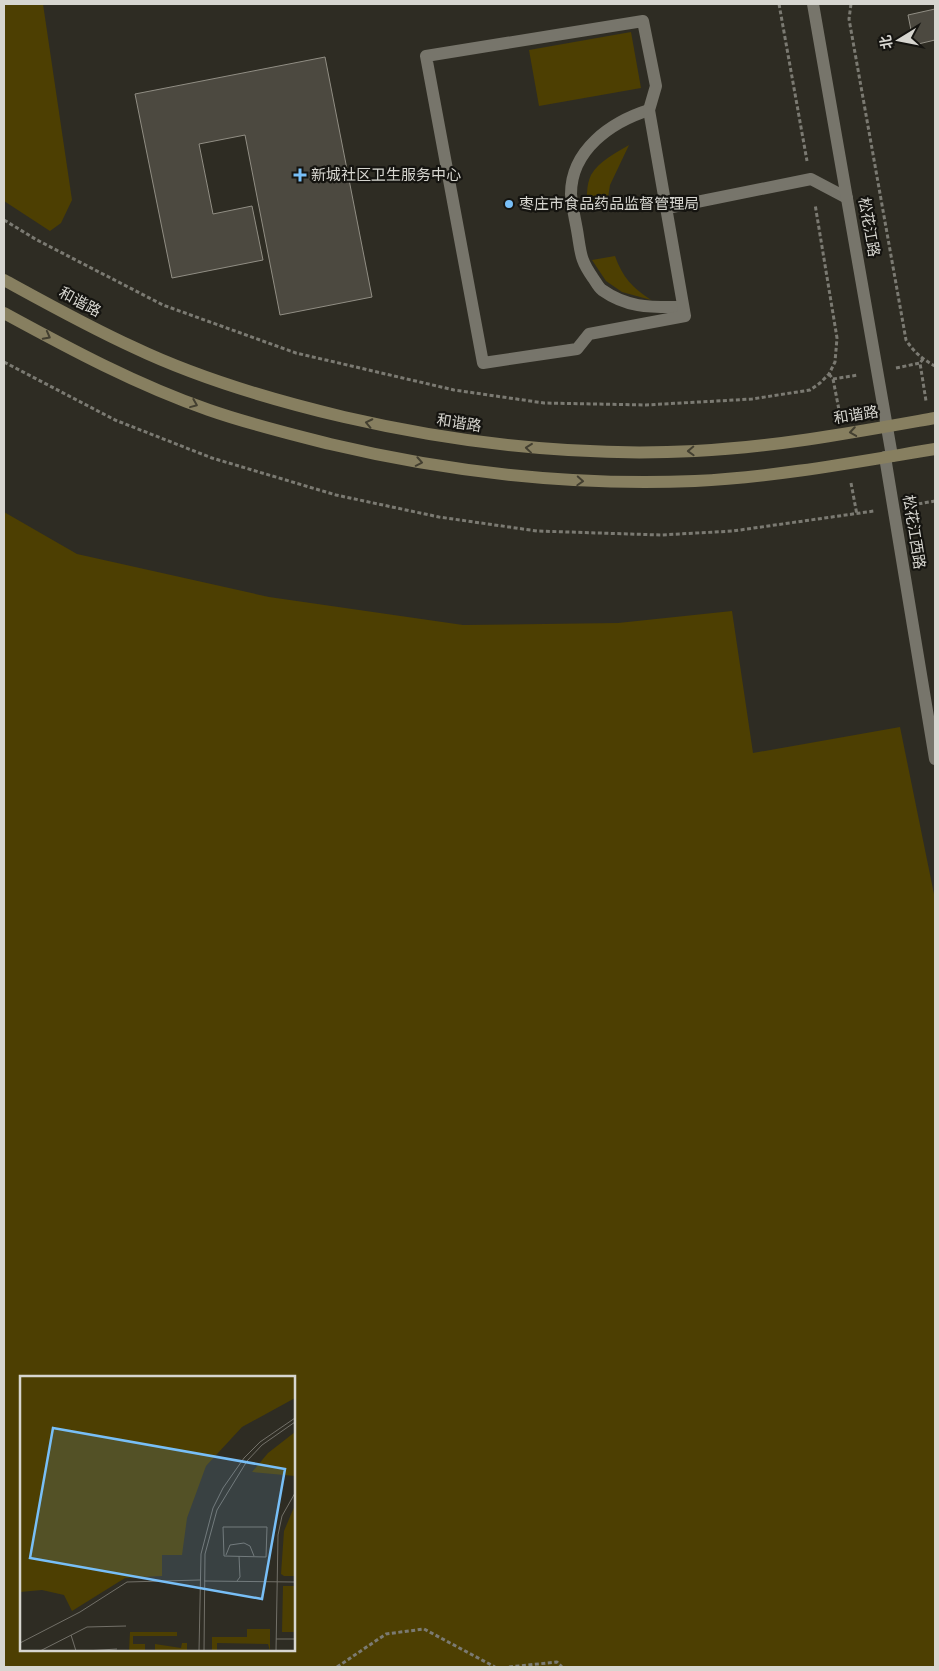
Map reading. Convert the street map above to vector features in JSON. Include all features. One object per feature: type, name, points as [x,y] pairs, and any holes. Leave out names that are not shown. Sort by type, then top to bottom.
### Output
[{"type":"main road","name":"和谐路","points":[[4,280],[133,348],[218,382],[295,406],[368,423],[457,440],[544,450],[622,453],[687,451],[764,445],[935,418]]},
{"type":"main road","points":[[4,313],[121,375],[209,410],[288,434],[362,452],[453,469],[532,478],[621,483],[698,480],[768,474],[935,450]]},
{"type":"street","name":"松花江路","points":[[813,4],[886,427],[888,457]]},
{"type":"street","points":[[643,21],[656,86],[649,110],[667,208],[686,316],[589,334],[577,349],[483,364],[426,56],[643,21]]},
{"type":"street","points":[[649,110],[633,115],[608,130],[586,149],[574,172],[571,194],[583,264],[601,289],[625,302],[646,308],[683,307]]},
{"type":"street","points":[[667,208],[811,179],[847,198]]},
{"type":"street","name":"松花江西路","points":[[888,457],[935,759]]},
{"type":"path","points":[[851,4],[849,19],[906,340],[923,359],[935,366]]},
{"type":"path","points":[[4,220],[37,240],[163,305],[296,353],[454,390],[544,402],[646,405],[752,399],[810,390],[820,383],[829,374],[835,362],[837,338]]},
{"type":"path","points":[[920,364],[923,359]]},
{"type":"path","points":[[4,362],[115,420],[212,458],[336,495],[439,517],[537,530],[660,535],[733,531],[857,514]]},
{"type":"path","points":[[829,374],[833,379]]},
{"type":"path","points":[[337,1667],[386,1634],[424,1629],[495,1667]]},
{"type":"path","points":[[509,1667],[557,1662],[562,1667]]},
{"type":"shaded area","points":[[4,4],[43,4],[72,200],[61,223],[50,231],[4,201]]},
{"type":"shaded area","points":[[631,32],[641,88],[539,106],[529,50]]},
{"type":"shaded area","points":[[629,145],[610,185],[607,204],[587,208],[589,179],[594,170],[603,161]]},
{"type":"shaded area","points":[[615,256],[621,270],[629,281],[638,291],[651,300],[622,292],[606,281],[592,260]]},
{"type":"shaded area","points":[[4,512],[77,554],[269,597],[463,625],[618,623],[732,611],[753,753],[900,727],[935,899],[935,1667],[4,1667]]},
{"type":"building","points":[[935,9],[935,40],[914,45],[908,15]]},
{"type":"building","name":"新城社区卫生服务中心","points":[[325,57],[372,297],[280,315],[245,135],[199,144],[213,214],[252,206],[263,260],[172,278],[135,94]]},
{"type":"place","name":"新城社区卫生服务中心","points":[[300,175]]},
{"type":"place","name":"枣庄市食品药品监督管理局","points":[[509,204]]}]
